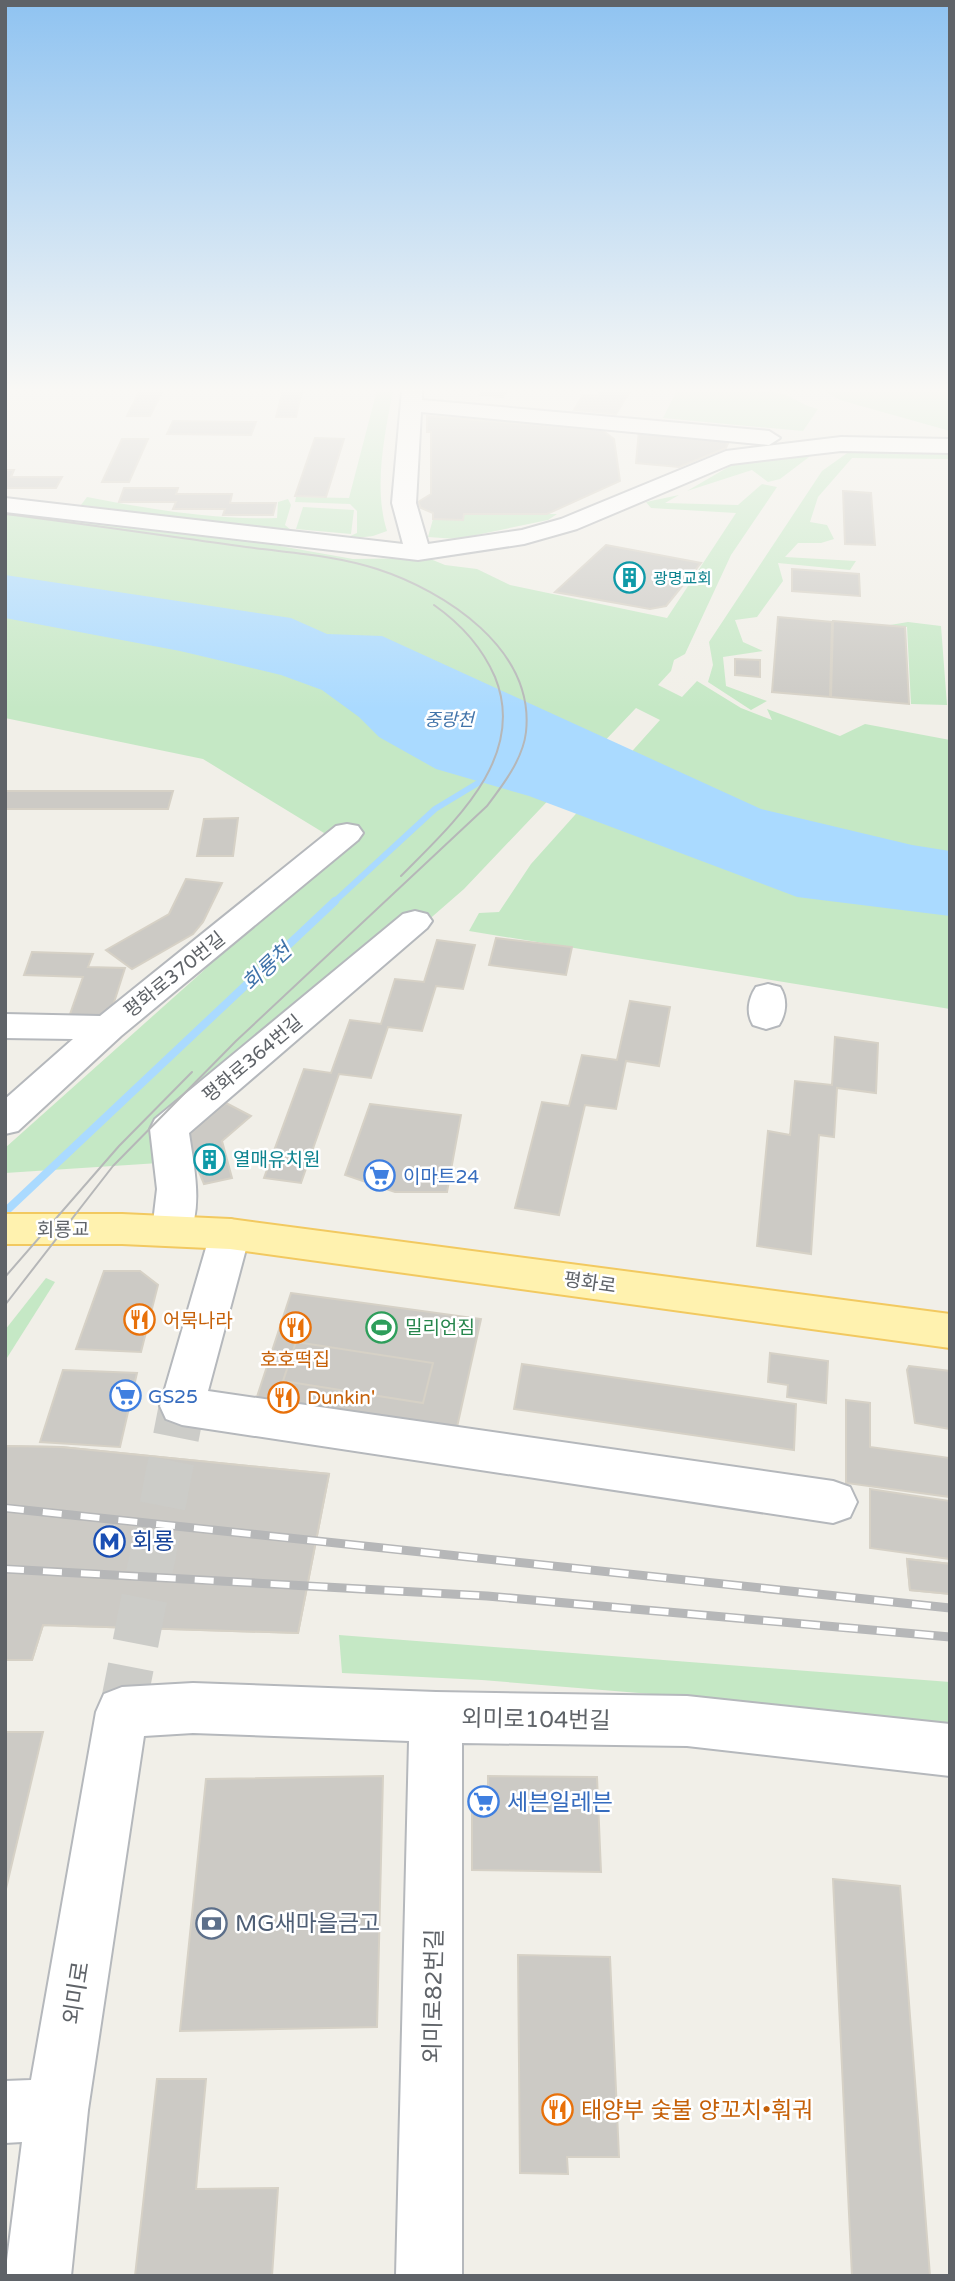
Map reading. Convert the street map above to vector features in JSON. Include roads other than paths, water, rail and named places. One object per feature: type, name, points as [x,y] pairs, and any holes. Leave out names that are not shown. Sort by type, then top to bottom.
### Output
[{"type":"main road","name":"회룡교","points":[[5,1228],[122,1229]]},
{"type":"main road","name":"평화로","points":[[122,1229],[230,1234],[950,1331]]},
{"type":"street","points":[[404,496],[418,553]]},
{"type":"street","points":[[5,505],[418,553],[524,537],[569,524],[635,496]]},
{"type":"street","name":"평화로370번길","points":[[5,1121],[108,1028],[347,833]]},
{"type":"street","name":"평화로364번길","points":[[173,1231],[177,1189],[169,1129],[415,921]]},
{"type":"street","points":[[5,1026],[108,1028]]},
{"type":"street","points":[[230,1234],[182,1406],[833,1502]]},
{"type":"street","name":"외미로104번길","points":[[121,1712],[193,1708],[436,1717],[687,1721],[950,1750]]},
{"type":"street","name":"외미로","points":[[38,2276],[31,2111],[121,1712]]},
{"type":"street","name":"외미로82번길","points":[[429,2276],[436,1717]]},
{"type":"water","name":"중랑천","points":[[5,575],[291,618],[327,634],[382,636],[761,809],[912,845],[950,851],[950,916],[797,897],[529,796],[436,769],[379,737],[359,717],[322,690],[281,675],[180,651],[5,618]]},
{"type":"waterway","name":"회룡천","points":[[333,903],[435,809],[488,777]]},
{"type":"waterway","name":"회룡천","points":[[5,1212],[335,901]]},
{"type":"tunnel","points":[[122,1712],[182,1406]]},
{"type":"tram line","points":[[5,514],[328,557],[361,564],[403,579],[456,608],[501,650],[516,675],[525,702],[526,732],[517,762],[487,806],[236,1041],[113,1166],[5,1305]]},
{"type":"tram line","points":[[401,876],[462,812],[480,787],[493,762],[501,735],[503,707],[490,666],[470,637],[434,605]]},
{"type":"tram line","points":[[5,1277],[119,1146],[192,1072]]},
{"type":"railway","points":[[5,1508],[950,1608]]},
{"type":"railway","points":[[5,1569],[487,1596],[950,1637]]},
{"type":"place","name":"광명교회","points":[[630,578]]},
{"type":"place","name":"열매유치원","points":[[210,1159]]},
{"type":"place","name":"이마트24","points":[[380,1176]]},
{"type":"place","name":"어묵나라","points":[[140,1320]]},
{"type":"place","name":"밀리언짐","points":[[382,1327]]},
{"type":"place","name":"호호떡집","points":[[295,1328]]},
{"type":"place","name":"GS25","points":[[125,1396]]},
{"type":"place","name":"Dunkin'","points":[[284,1397]]},
{"type":"place","name":"회룡","points":[[109,1541]]},
{"type":"place","name":"세븐일레븐","points":[[484,1802]]},
{"type":"place","name":"MG새마을금고","points":[[212,1923]]},
{"type":"place","name":"태양부 숯불 양꼬치•훠궈","points":[[558,2110]]}]
